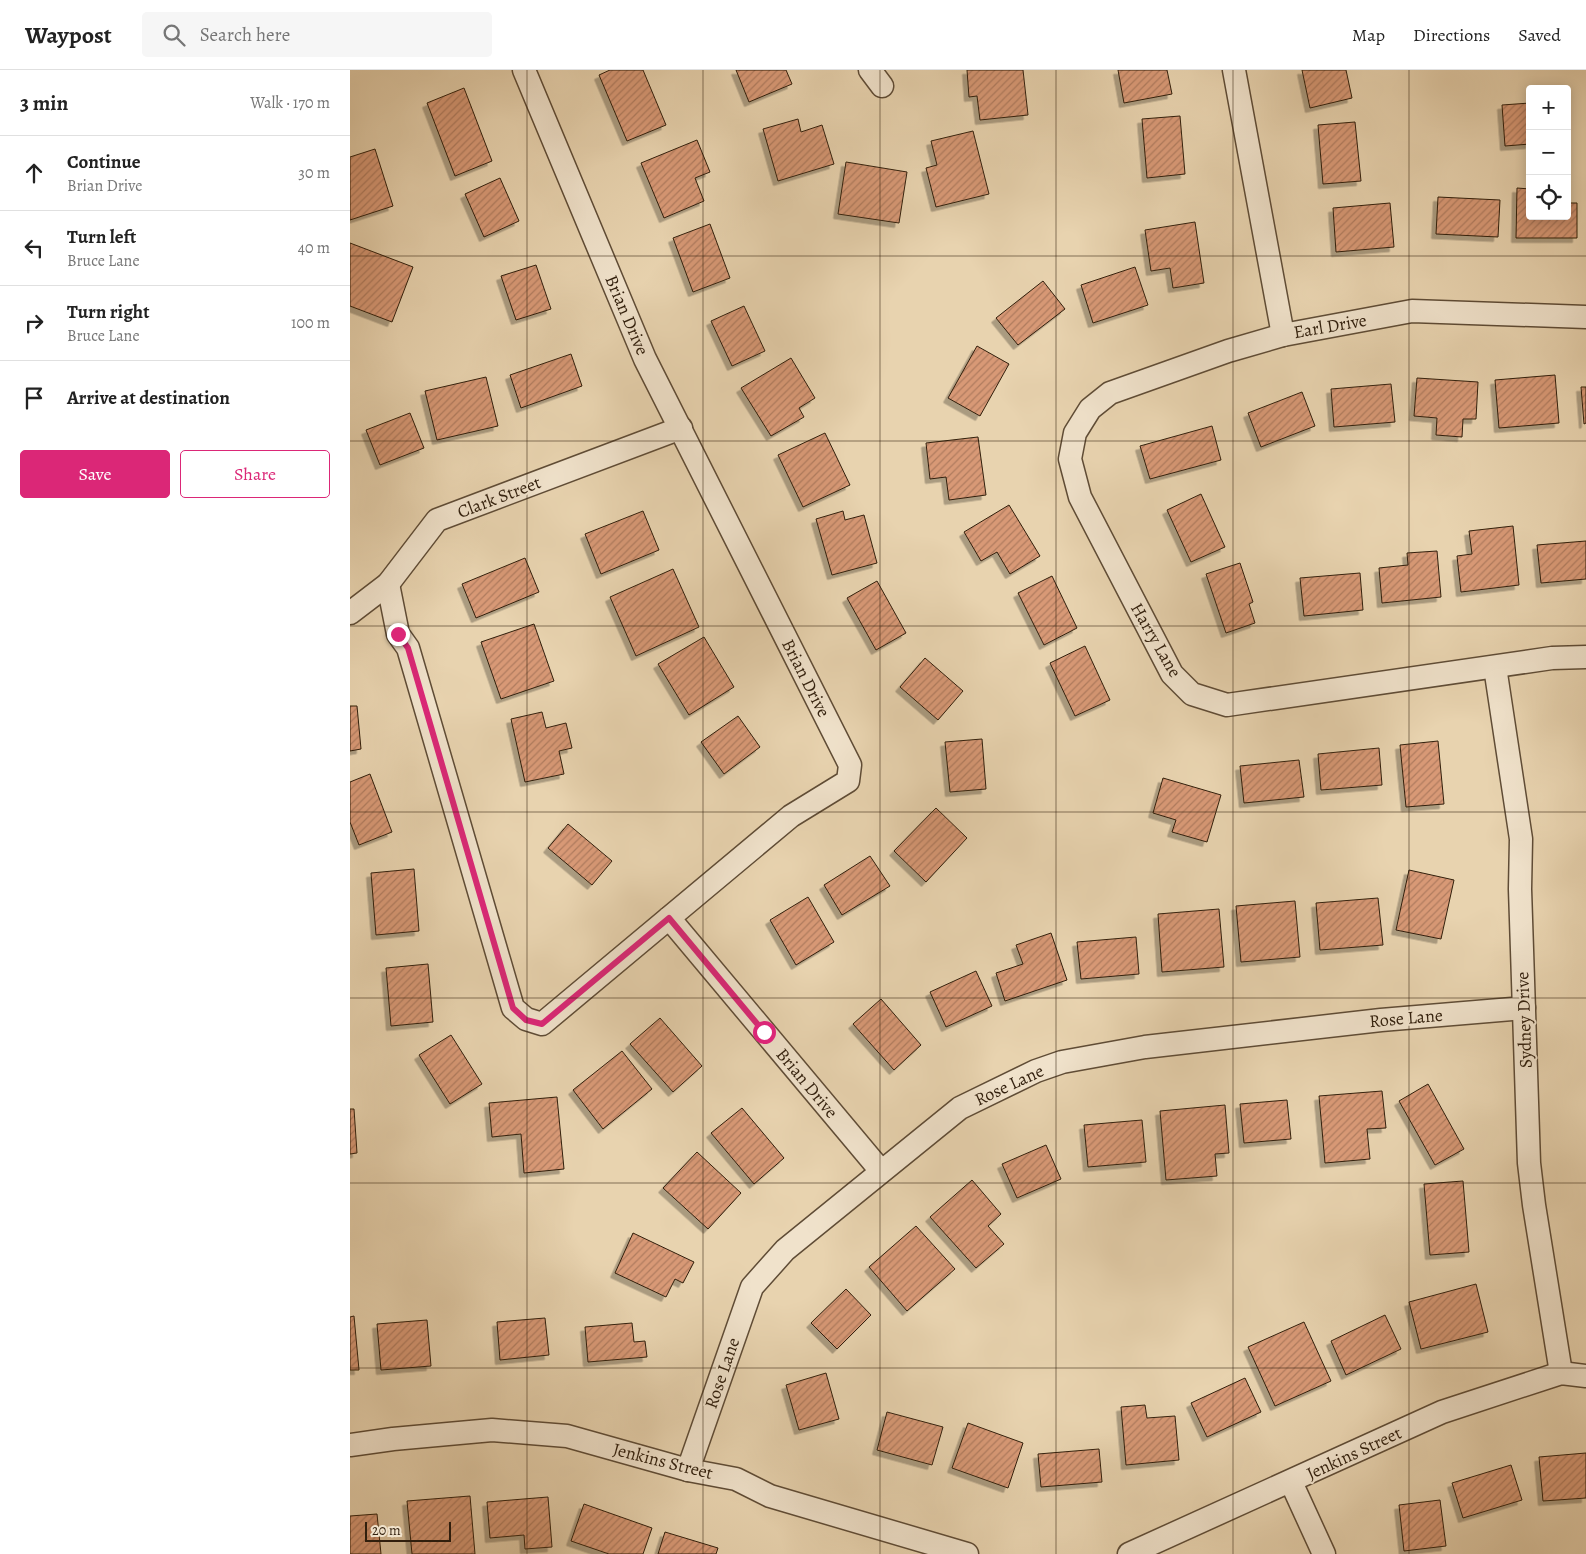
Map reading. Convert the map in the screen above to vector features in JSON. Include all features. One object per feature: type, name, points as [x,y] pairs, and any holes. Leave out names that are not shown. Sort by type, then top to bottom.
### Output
[{"type":"street","name":"Brian Drive","points":[[524,70],[645,359],[850,765],[848,781],[791,816],[669,918],[881,1171]]},
{"type":"street","name":"Earl Drive","points":[[1234,70],[1284,335],[1412,311],[1586,317]]},
{"type":"street","name":"Harry Lane","points":[[1284,335],[1228,350],[1110,393],[1090,409],[1075,433],[1070,459],[1080,497],[1172,674],[1192,694],[1227,705],[1552,658],[1586,657]]},
{"type":"street","name":"Clark Street","points":[[350,613],[388,584],[437,520],[681,428]]},
{"type":"street","points":[[388,584],[398,634],[408,648],[513,1008],[526,1020],[542,1024],[669,918]]},
{"type":"street","name":"Sydney Drive","points":[[1495,667],[1521,839],[1520,889],[1529,1163],[1561,1373]]},
{"type":"street","name":"Rose Lane","points":[[688,1470],[752,1287],[786,1250],[960,1108],[1036,1071],[1062,1062],[1145,1047],[1381,1020],[1524,1008]]},
{"type":"street","name":"Jenkins Street","points":[[1129,1554],[1442,1412],[1561,1373],[1586,1376]]},
{"type":"street","name":"Jenkins Street","points":[[350,1445],[492,1430],[567,1436],[688,1470],[736,1479],[770,1496],[967,1554]]},
{"type":"street","points":[[1291,1482],[1324,1554]]},
{"type":"building","points":[[610,70],[643,70],[666,125],[627,141],[599,75]]},
{"type":"building","points":[[736,70],[786,70],[792,84],[749,102]]},
{"type":"building","points":[[967,70],[1023,70],[1028,115],[980,120],[977,96],[969,97]]},
{"type":"building","points":[[1118,70],[1167,70],[1172,94],[1124,103]]},
{"type":"building","points":[[1302,70],[1346,70],[1352,98],[1310,108]]},
{"type":"building","points":[[464,88],[492,161],[455,176],[427,103]]},
{"type":"building","points":[[1526,103],[1526,144],[1505,146],[1502,105]]},
{"type":"building","points":[[1180,116],[1185,174],[1147,178],[1142,119]]},
{"type":"building","points":[[798,119],[801,132],[822,125],[834,164],[778,181],[763,129]]},
{"type":"building","points":[[1355,122],[1361,181],[1323,184],[1318,125]]},
{"type":"building","points":[[973,131],[989,194],[936,207],[926,168],[937,165],[931,141]]},
{"type":"building","points":[[697,140],[710,172],[695,178],[704,201],[664,218],[641,163]]},
{"type":"building","points":[[375,149],[393,206],[350,220],[350,157]]},
{"type":"building","points":[[846,162],[907,172],[899,223],[838,214]]},
{"type":"building","points":[[500,178],[519,221],[484,237],[465,194]]},
{"type":"building","points":[[1517,188],[1526,189],[1526,220],[1571,220],[1571,203],[1577,203],[1577,238],[1516,238]]},
{"type":"building","points":[[1438,197],[1500,200],[1498,237],[1436,234]]},
{"type":"building","points":[[1390,203],[1394,247],[1336,252],[1333,208]]},
{"type":"building","points":[[1195,222],[1204,283],[1173,288],[1170,268],[1151,271],[1145,230]]},
{"type":"building","points":[[710,224],[730,278],[693,292],[673,238]]},
{"type":"building","points":[[350,243],[413,267],[392,322],[350,306]]},
{"type":"building","points":[[536,265],[551,309],[516,320],[501,276]]},
{"type":"building","points":[[1135,267],[1148,305],[1093,323],[1081,285]]},
{"type":"building","points":[[1043,281],[1065,309],[1018,345],[996,318]]},
{"type":"building","points":[[744,306],[765,351],[732,366],[711,321]]},
{"type":"building","points":[[977,346],[1009,364],[980,416],[948,398]]},
{"type":"building","points":[[571,354],[582,386],[521,408],[510,375]]},
{"type":"building","points":[[791,358],[815,398],[799,408],[804,417],[771,436],[741,388]]},
{"type":"building","points":[[1555,375],[1559,423],[1499,428],[1495,380]]},
{"type":"building","points":[[486,377],[498,426],[437,440],[425,391]]},
{"type":"building","points":[[1417,378],[1478,382],[1476,419],[1463,419],[1462,437],[1436,435],[1437,418],[1414,416]]},
{"type":"building","points":[[1391,384],[1395,422],[1334,427],[1331,389]]},
{"type":"building","points":[[1581,387],[1586,387],[1586,423],[1584,424]]},
{"type":"building","points":[[1302,392],[1315,426],[1261,447],[1248,413]]},
{"type":"building","points":[[410,413],[424,448],[380,465],[366,430]]},
{"type":"building","points":[[1212,426],[1221,460],[1150,479],[1140,446]]},
{"type":"building","points":[[825,433],[850,485],[803,507],[778,455]]},
{"type":"building","points":[[978,437],[986,495],[949,500],[946,477],[930,479],[926,443]]},
{"type":"building","points":[[1201,494],[1225,547],[1191,562],[1167,510]]},
{"type":"building","points":[[1009,505],[1040,556],[1010,574],[997,552],[981,561],[964,532]]},
{"type":"building","points":[[643,511],[659,550],[601,574],[585,534]]},
{"type":"building","points":[[843,511],[845,520],[864,515],[877,563],[832,575],[816,519]]},
{"type":"building","points":[[1513,526],[1519,585],[1461,592],[1457,556],[1472,554],[1469,531]]},
{"type":"building","points":[[1586,541],[1586,579],[1541,583],[1537,545]]},
{"type":"building","points":[[1437,551],[1441,597],[1382,603],[1379,568],[1408,565],[1407,553]]},
{"type":"building","points":[[525,558],[539,592],[476,618],[462,584]]},
{"type":"building","points":[[1240,563],[1253,602],[1249,604],[1255,623],[1226,633],[1206,574]]},
{"type":"building","points":[[673,569],[699,627],[636,656],[610,597]]},
{"type":"building","points":[[1360,573],[1363,610],[1304,616],[1300,578]]},
{"type":"building","points":[[1052,576],[1077,628],[1044,645],[1018,593]]},
{"type":"building","points":[[877,581],[906,633],[876,650],[847,598]]},
{"type":"building","points":[[534,624],[554,681],[501,699],[481,642]]},
{"type":"building","points":[[704,637],[734,687],[689,715],[658,664]]},
{"type":"building","points":[[1085,646],[1110,700],[1075,716],[1050,663]]},
{"type":"building","points":[[925,658],[963,691],[938,720],[900,687]]},
{"type":"building","points":[[350,706],[357,706],[361,749],[350,751]]},
{"type":"building","points":[[542,712],[546,728],[566,723],[572,748],[559,751],[564,774],[525,782],[511,719]]},
{"type":"building","points":[[738,716],[760,747],[724,774],[701,742]]},
{"type":"building","points":[[982,739],[986,789],[950,792],[945,742]]},
{"type":"building","points":[[1438,741],[1444,804],[1406,807],[1400,745]]},
{"type":"building","points":[[1379,748],[1382,785],[1321,790],[1318,754]]},
{"type":"building","points":[[1299,760],[1304,797],[1244,803],[1240,766]]},
{"type":"building","points":[[370,774],[392,832],[359,845],[350,822],[350,782]]},
{"type":"building","points":[[1163,778],[1221,795],[1207,842],[1172,832],[1176,820],[1153,813]]},
{"type":"building","points":[[936,808],[967,838],[926,882],[894,851]]},
{"type":"building","points":[[568,824],[612,861],[592,885],[548,848]]},
{"type":"building","points":[[870,856],[890,886],[842,915],[824,885]]},
{"type":"building","points":[[414,869],[419,931],[376,935],[371,873]]},
{"type":"building","points":[[1409,870],[1454,880],[1441,939],[1396,930]]},
{"type":"building","points":[[808,897],[834,942],[796,965],[770,920]]},
{"type":"building","points":[[1378,898],[1383,945],[1320,950],[1316,903]]},
{"type":"building","points":[[1295,901],[1300,957],[1241,962],[1236,906]]},
{"type":"building","points":[[1219,909],[1224,967],[1162,972],[1158,914]]},
{"type":"building","points":[[1051,933],[1067,980],[1005,1001],[996,973],[1023,964],[1016,945]]},
{"type":"building","points":[[1136,937],[1139,974],[1081,979],[1077,942]]},
{"type":"building","points":[[428,964],[433,1022],[391,1026],[386,968]]},
{"type":"building","points":[[976,971],[992,1006],[946,1027],[930,992]]},
{"type":"building","points":[[881,999],[921,1045],[894,1070],[853,1024]]},
{"type":"building","points":[[660,1018],[702,1066],[673,1092],[630,1044]]},
{"type":"building","points":[[451,1035],[482,1084],[450,1104],[419,1055]]},
{"type":"building","points":[[622,1051],[652,1089],[603,1129],[573,1090]]},
{"type":"building","points":[[1428,1084],[1464,1149],[1435,1165],[1399,1101]]},
{"type":"building","points":[[1382,1091],[1386,1128],[1367,1129],[1370,1159],[1325,1163],[1319,1096]]},
{"type":"building","points":[[557,1097],[564,1169],[524,1173],[521,1134],[492,1137],[489,1103]]},
{"type":"building","points":[[1287,1100],[1291,1139],[1244,1143],[1240,1104]]},
{"type":"building","points":[[1225,1105],[1229,1153],[1215,1154],[1217,1176],[1166,1180],[1160,1111]]},
{"type":"building","points":[[742,1108],[784,1158],[754,1184],[711,1133]]},
{"type":"building","points":[[350,1109],[354,1109],[357,1153],[350,1154]]},
{"type":"building","points":[[1142,1120],[1146,1162],[1088,1167],[1084,1125]]},
{"type":"building","points":[[1046,1145],[1061,1179],[1017,1198],[1002,1164]]},
{"type":"building","points":[[697,1152],[741,1193],[708,1229],[663,1188]]},
{"type":"building","points":[[972,1180],[1001,1214],[988,1226],[1004,1244],[976,1268],[930,1217]]},
{"type":"building","points":[[1463,1181],[1469,1252],[1430,1255],[1424,1184]]},
{"type":"building","points":[[916,1226],[955,1269],[907,1311],[869,1267]]},
{"type":"building","points":[[633,1233],[694,1262],[683,1283],[675,1279],[666,1297],[615,1273]]},
{"type":"building","points":[[1476,1284],[1488,1332],[1421,1349],[1409,1302]]},
{"type":"building","points":[[846,1289],[871,1315],[837,1349],[811,1323]]},
{"type":"building","points":[[1385,1315],[1401,1349],[1346,1375],[1331,1341]]},
{"type":"building","points":[[354,1316],[359,1370],[350,1370],[350,1317]]},
{"type":"building","points":[[545,1318],[549,1355],[500,1360],[497,1322]]},
{"type":"building","points":[[427,1320],[431,1366],[381,1370],[377,1324]]},
{"type":"building","points":[[1304,1322],[1331,1381],[1275,1406],[1248,1347]]},
{"type":"building","points":[[632,1323],[634,1342],[645,1341],[647,1357],[588,1362],[585,1327]]},
{"type":"building","points":[[826,1373],[839,1419],[799,1430],[786,1385]]},
{"type":"building","points":[[1245,1378],[1261,1412],[1207,1437],[1191,1403]]},
{"type":"building","points":[[1145,1405],[1147,1418],[1175,1416],[1179,1460],[1126,1465],[1121,1407]]},
{"type":"building","points":[[887,1412],[943,1427],[932,1465],[877,1450]]},
{"type":"building","points":[[968,1423],[1023,1443],[1008,1488],[952,1468]]},
{"type":"building","points":[[1099,1449],[1102,1482],[1041,1487],[1038,1454]]},
{"type":"building","points":[[1586,1453],[1586,1498],[1543,1501],[1539,1457]]},
{"type":"building","points":[[1511,1465],[1522,1500],[1463,1518],[1452,1483]]},
{"type":"building","points":[[470,1496],[475,1554],[412,1554],[407,1501]]},
{"type":"building","points":[[548,1497],[552,1547],[525,1549],[524,1535],[490,1538],[487,1502]]},
{"type":"building","points":[[1440,1500],[1446,1546],[1404,1551],[1399,1505]]},
{"type":"building","points":[[584,1504],[652,1528],[643,1554],[609,1554],[571,1541]]},
{"type":"building","points":[[377,1514],[381,1554],[350,1554],[350,1516]]},
{"type":"building","points":[[665,1532],[718,1548],[716,1554],[658,1554]]},
{"type":"route","points":[[398,634],[408,648],[513,1008],[526,1020],[542,1024],[669,918],[764,1032]]}]
